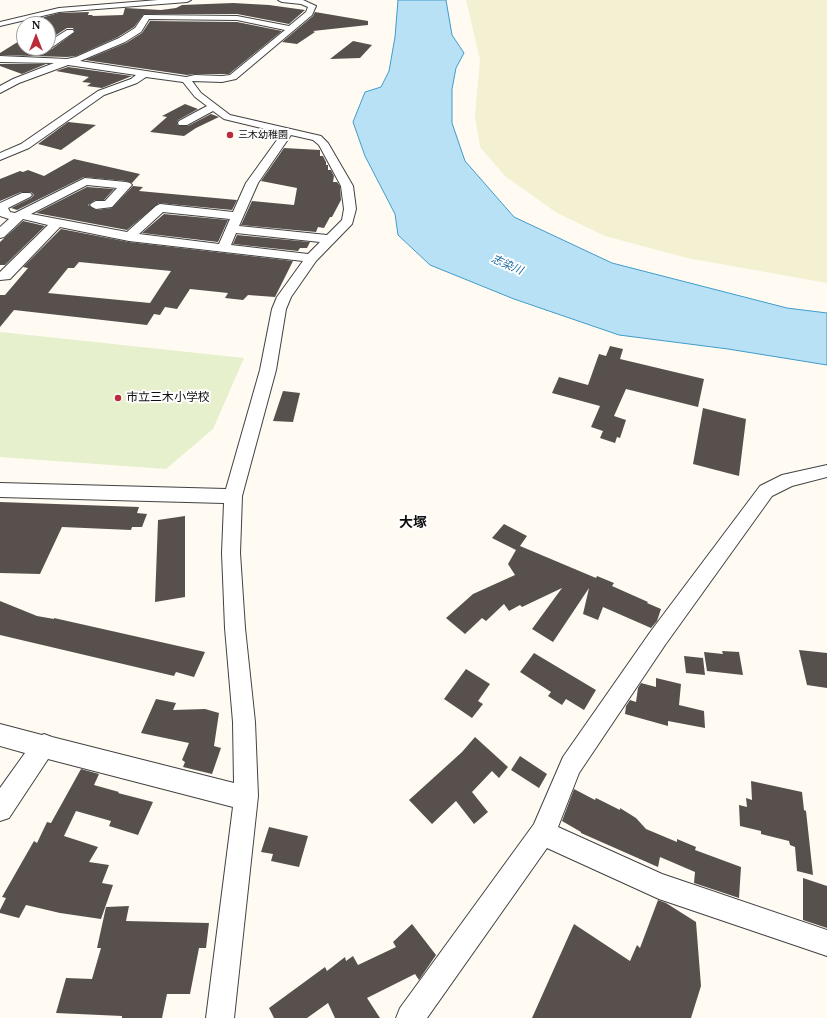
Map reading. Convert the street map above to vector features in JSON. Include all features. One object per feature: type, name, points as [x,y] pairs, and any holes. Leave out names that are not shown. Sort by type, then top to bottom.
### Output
[{"type":"street","points":[[59,10],[77,0]]},
{"type":"street","points":[[0,24],[59,10],[187,0]]},
{"type":"street","points":[[0,59],[69,62],[187,80],[195,78],[222,79],[234,77],[309,13],[312,6],[301,1],[282,0]]},
{"type":"street","points":[[0,90],[16,81],[69,62],[122,40],[138,30],[147,17],[237,18],[291,29]]},
{"type":"street","points":[[56,41],[70,32]]},
{"type":"street","points":[[23,59],[29,56]]},
{"type":"street","points":[[0,157],[25,146],[102,93],[134,81],[145,73]]},
{"type":"street","points":[[187,80],[198,95],[213,108],[227,117],[317,138],[323,143],[347,186],[350,208],[348,221],[311,258],[284,297],[279,309],[268,370],[233,496],[231,553],[235,628],[244,722],[246,796],[220,1018]]},
{"type":"street","points":[[183,123],[213,108]]},
{"type":"street","points":[[223,249],[236,216],[246,199],[252,183],[289,131]]},
{"type":"street","points":[[0,234],[19,216],[85,181],[126,185],[108,205],[96,205]]},
{"type":"street","points":[[26,195],[2,207],[5,215],[31,218],[129,237],[311,258]]},
{"type":"street","points":[[129,237],[160,208],[236,216]]},
{"type":"street","points":[[0,276],[5,276],[57,223]]},
{"type":"street","points":[[231,229],[330,239]]},
{"type":"street","points":[[410,1018],[543,833],[571,765],[658,638],[766,491],[788,480],[827,471]]},
{"type":"street","points":[[0,490],[233,496]]},
{"type":"street","points":[[0,735],[44,745],[230,795],[246,796]]},
{"type":"street","points":[[0,809],[44,745]]},
{"type":"street","points":[[543,833],[659,886],[827,943]]},
{"type":"shaded area","points":[[466,0],[827,0],[827,283],[687,258],[605,236],[557,213],[505,176],[480,147],[475,116],[480,59]]},
{"type":"green space","points":[[1,332],[244,358],[213,429],[166,469],[0,457]]},
{"type":"water","name":"志染川","points":[[398,0],[446,0],[452,35],[464,53],[456,68],[452,89],[452,123],[465,161],[514,217],[612,263],[787,308],[827,313],[827,365],[728,349],[619,335],[514,299],[430,265],[398,235],[395,214],[365,156],[353,122],[365,92],[381,87],[389,71],[395,37]]},
{"type":"building","points":[[233,3],[269,5],[305,10],[289,24],[237,14],[144,14],[134,27],[118,37],[76,56],[67,57],[34,56],[56,56],[56,46],[75,32],[73,28],[67,28],[56,35],[56,16],[48,16],[59,13],[89,12],[88,15],[93,15],[92,16],[123,15],[125,8],[161,10],[176,8],[182,5]]},
{"type":"building","points":[[315,12],[368,21],[368,25],[313,31],[315,32],[297,44],[282,42],[313,16]]},
{"type":"building","points":[[150,21],[237,22],[282,31],[229,74],[187,75],[85,60],[126,43],[142,33]]},
{"type":"building","points":[[353,41],[372,45],[360,58],[330,59]]},
{"type":"building","points":[[16,43],[16,55],[0,55],[0,53]]},
{"type":"building","points":[[0,64],[46,64],[22,74],[0,66]]},
{"type":"building","points":[[68,67],[132,76],[102,88],[87,86],[91,83],[82,82],[89,77],[56,71]]},
{"type":"building","points":[[185,104],[198,109],[178,120],[177,124],[179,126],[188,126],[211,114],[219,117],[196,128],[184,136],[150,132],[167,117],[162,116]]},
{"type":"building","points":[[68,122],[96,125],[61,150],[38,144]]},
{"type":"building","points":[[284,148],[320,150],[320,156],[323,156],[326,165],[328,165],[328,170],[331,170],[334,176],[333,182],[337,182],[340,186],[341,200],[324,228],[318,227],[316,232],[241,225],[252,201],[294,205],[297,188],[261,181]]},
{"type":"building","points":[[74,159],[140,174],[132,183],[126,181],[84,177],[17,210],[11,208],[31,198],[34,195],[31,192],[21,192],[0,201],[0,179],[20,171],[23,172],[28,170],[44,176]]},
{"type":"building","points":[[133,186],[143,187],[139,191],[237,200],[232,210],[159,203],[127,230],[36,213],[87,187],[114,189],[104,200],[95,200],[88,205],[96,210],[112,208]]},
{"type":"building","points":[[164,214],[228,220],[218,242],[142,233]]},
{"type":"building","points":[[23,221],[45,226],[5,265],[0,265],[0,242]]},
{"type":"building","points":[[61,229],[129,242],[293,261],[275,297],[248,295],[243,300],[225,298],[228,293],[190,289],[177,309],[165,307],[160,315],[154,314],[147,325],[14,310],[0,327],[0,295],[5,295],[28,268],[23,267]],"holes":[[[79,262],[171,271],[150,303],[48,293],[68,268],[74,268]]]},
{"type":"building","points":[[237,235],[310,242],[307,248],[300,248],[298,251],[233,244]]},
{"type":"building","points":[[610,346],[623,349],[620,359],[704,379],[698,407],[626,389],[614,416],[626,420],[620,438],[617,437],[615,443],[600,438],[603,431],[591,427],[600,406],[552,393],[559,377],[588,385],[599,354],[606,356]]},
{"type":"building","points":[[283,391],[300,393],[293,422],[273,421]]},
{"type":"building","points":[[703,408],[746,419],[739,476],[693,464]]},
{"type":"building","points":[[0,502],[139,507],[137,513],[147,514],[142,527],[132,527],[131,530],[62,527],[40,574],[0,573]]},
{"type":"building","points":[[185,516],[185,597],[155,602],[158,520]]},
{"type":"building","points":[[504,524],[527,536],[520,546],[596,578],[597,576],[614,583],[612,586],[661,609],[657,621],[651,628],[603,607],[598,620],[583,614],[589,588],[553,642],[532,629],[562,588],[522,607],[520,605],[509,611],[504,604],[486,621],[482,618],[465,634],[446,618],[473,594],[515,575],[508,564],[516,550],[492,538]]},
{"type":"building","points":[[0,601],[37,616],[54,618],[205,652],[194,677],[176,672],[174,676],[0,635]]},
{"type":"building","points":[[799,650],[827,653],[827,688],[807,685]]},
{"type":"building","points":[[722,651],[739,652],[743,675],[707,671],[704,652],[723,654]]},
{"type":"building","points":[[534,653],[596,690],[584,710],[566,699],[562,705],[548,696],[551,692],[520,672]]},
{"type":"building","points":[[684,656],[703,658],[705,675],[686,673]]},
{"type":"building","points":[[466,669],[490,684],[478,701],[483,704],[472,718],[444,699]]},
{"type":"building","points":[[656,678],[681,684],[679,705],[704,711],[705,728],[668,721],[668,726],[625,714],[626,706],[630,700],[636,702],[638,688],[641,683],[656,687]]},
{"type":"building","points":[[156,699],[176,703],[173,710],[205,709],[219,713],[214,746],[221,748],[212,774],[183,767],[185,762],[182,760],[189,743],[141,733]]},
{"type":"building","points":[[475,737],[508,767],[499,778],[492,771],[472,792],[488,812],[474,824],[456,801],[432,824],[409,800],[462,752]]},
{"type":"building","points":[[520,756],[547,774],[539,788],[511,770]]},
{"type":"building","points":[[81,769],[99,774],[94,785],[153,802],[138,835],[109,826],[111,821],[76,811],[64,836],[98,847],[89,862],[109,865],[102,883],[113,885],[101,919],[60,913],[26,905],[19,918],[0,913],[6,898],[2,897],[34,841],[37,843],[47,822],[51,823]]},
{"type":"building","points":[[751,781],[802,792],[804,810],[806,811],[813,875],[797,871],[795,847],[790,845],[789,841],[761,834],[761,831],[740,826],[739,805],[747,807],[746,798],[752,800]]},
{"type":"building","points":[[574,789],[595,800],[596,798],[620,810],[620,808],[636,818],[646,829],[677,842],[677,839],[696,847],[695,850],[741,867],[739,898],[694,883],[695,872],[660,857],[658,867],[581,833],[562,821]]},
{"type":"building","points":[[269,827],[308,836],[299,867],[271,861],[273,854],[261,852]]},
{"type":"building","points":[[803,878],[827,886],[827,928],[803,920]]},
{"type":"building","points":[[658,900],[666,903],[696,922],[701,986],[691,1018],[532,1018],[574,924],[630,961],[637,945],[640,948]]},
{"type":"building","points":[[129,906],[126,921],[209,923],[206,948],[199,948],[190,994],[167,994],[162,1018],[122,1018],[122,1016],[56,1013],[66,978],[92,979],[101,948],[97,948],[106,907]]},
{"type":"building","points":[[412,924],[436,955],[419,980],[415,974],[367,998],[380,1018],[335,1018],[328,1003],[307,1018],[274,1018],[269,1008],[325,967],[327,971],[345,957],[346,961],[353,956],[358,965],[396,947],[393,942]]},
{"type":"place","name":"三木幼稚園","points":[[230,135]]},
{"type":"place","name":"市立三木小学校","points":[[118,398]]},
{"type":"district","name":"大塚","points":[[413,523]]}]
